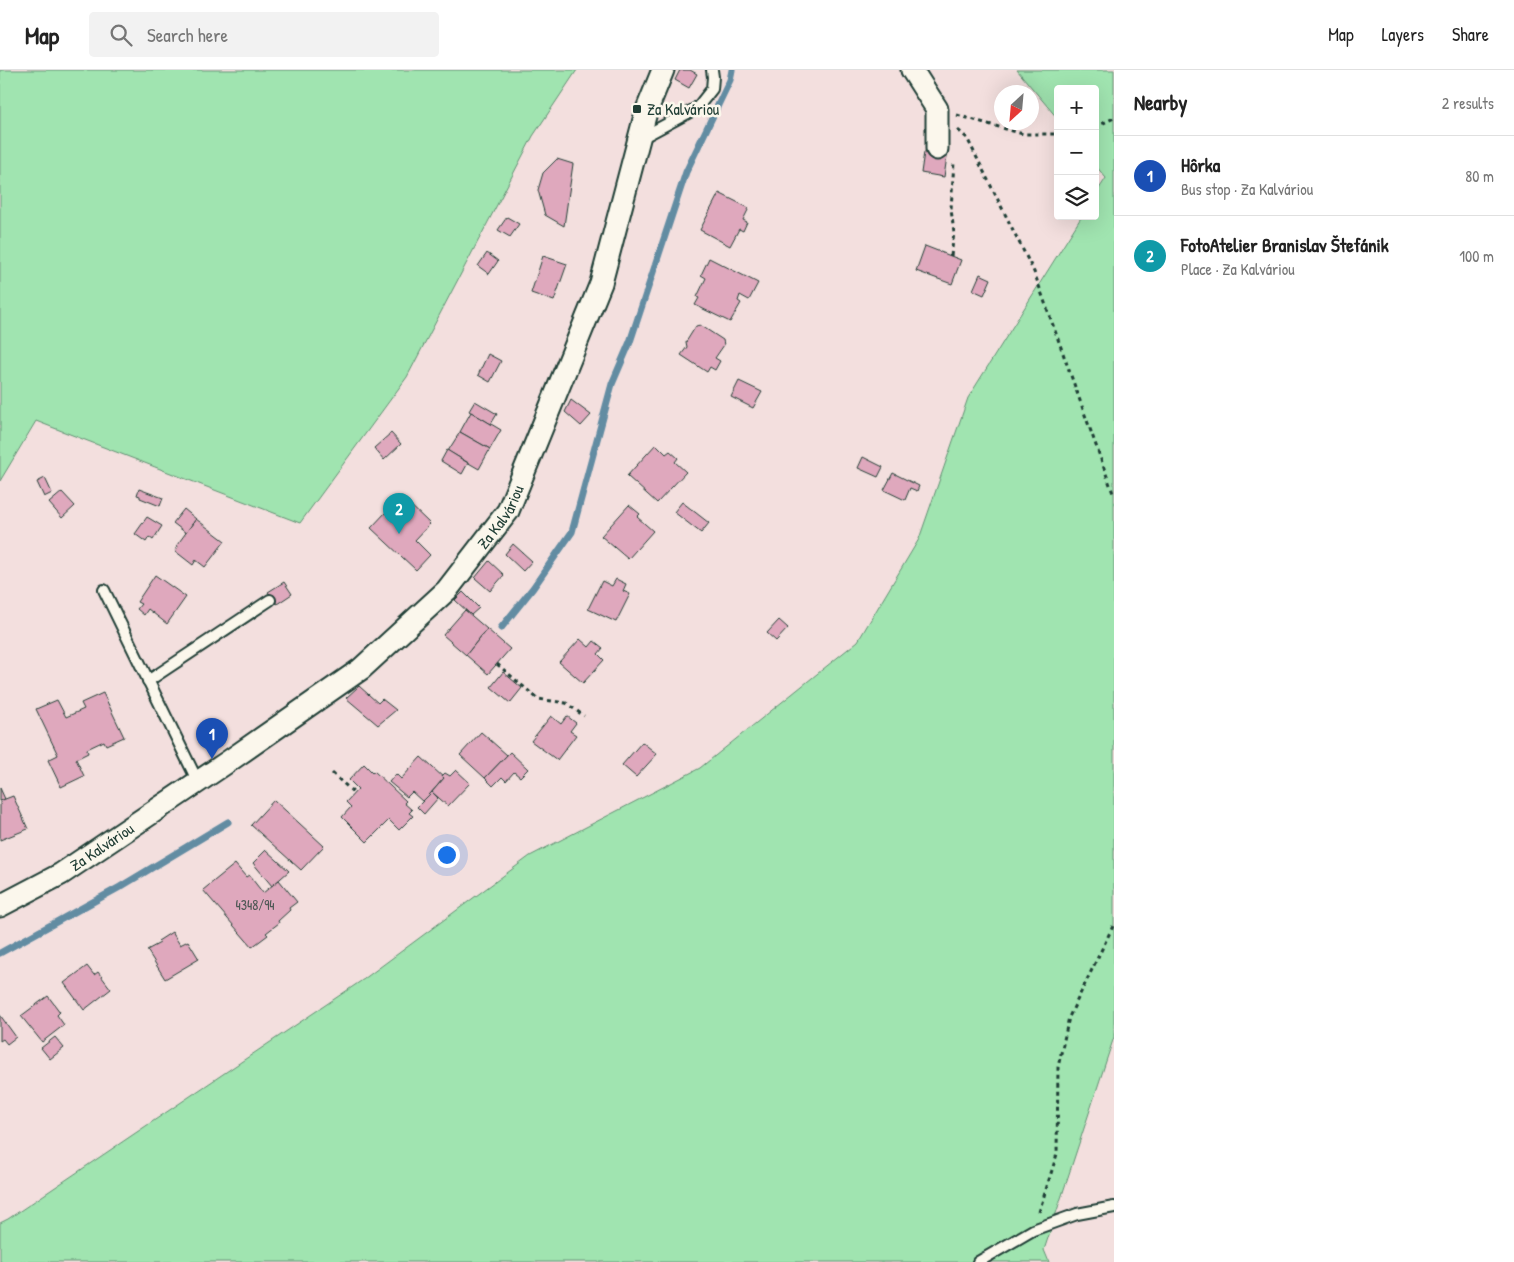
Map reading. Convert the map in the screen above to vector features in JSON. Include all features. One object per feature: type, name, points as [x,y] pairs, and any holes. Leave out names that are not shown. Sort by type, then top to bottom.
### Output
[{"type":"street","name":"Za Kalváriou","points":[[0,906],[61,874],[362,669],[447,590],[508,511],[601,284],[646,112],[663,70]]},
{"type":"street","points":[[912,70],[937,109],[937,149]]},
{"type":"lane","points":[[640,138],[697,108],[712,89],[712,70]]},
{"type":"lane","points":[[104,590],[198,782]]},
{"type":"lane","points":[[148,681],[270,600]]},
{"type":"lane","points":[[978,1262],[1033,1230],[1077,1214],[1114,1207]]},
{"type":"path","points":[[937,109],[1023,134],[1054,134]]},
{"type":"path","points":[[937,109],[967,138],[1034,272],[1114,496]]},
{"type":"path","points":[[1099,125],[1114,118]]},
{"type":"path","points":[[937,149],[955,152],[951,184],[951,209],[954,233],[951,256]]},
{"type":"path","points":[[497,664],[538,699],[566,704],[584,716]]},
{"type":"path","points":[[332,773],[354,793]]},
{"type":"path","points":[[1033,1230],[1057,1154],[1058,1067],[1069,1018],[1114,924]]},
{"type":"green space","points":[[0,70],[577,70],[533,136],[407,377],[300,523],[36,421],[0,481]]},
{"type":"green space","points":[[1017,70],[1114,70],[1114,1037],[1044,1250],[1049,1262],[0,1262],[0,1223],[364,979],[530,856],[700,768],[858,641],[919,539],[968,398],[1079,220],[1099,220],[1099,189],[1106,178],[1099,170],[1099,85],[1054,85],[1054,114],[1039,96],[1039,85],[1030,85]]},
{"type":"building","points":[[680,70],[690,70],[697,74],[689,88],[675,80]]},
{"type":"building","points":[[924,152],[947,156],[944,177],[921,173]]},
{"type":"building","points":[[557,159],[573,164],[564,226],[545,215],[538,190],[543,173]]},
{"type":"building","points":[[719,193],[749,208],[743,220],[747,222],[743,231],[739,229],[730,246],[700,230]]},
{"type":"building","points":[[507,217],[519,224],[510,237],[498,230]]},
{"type":"building","points":[[925,246],[961,260],[952,284],[916,271]]},
{"type":"building","points":[[487,253],[498,261],[489,274],[478,266]]},
{"type":"building","points":[[543,256],[567,264],[554,301],[531,293]]},
{"type":"building","points":[[709,258],[758,283],[749,300],[740,295],[738,301],[741,303],[730,322],[695,305],[706,278],[701,275]]},
{"type":"building","points":[[980,274],[991,279],[984,295],[973,290]]},
{"type":"building","points":[[700,325],[723,340],[724,345],[715,358],[720,361],[715,370],[710,367],[707,372],[681,355],[687,347],[686,342],[696,326]]},
{"type":"building","points":[[488,354],[501,361],[490,382],[478,375]]},
{"type":"building","points":[[739,381],[762,392],[753,408],[731,397]]},
{"type":"building","points":[[571,400],[591,415],[581,426],[565,412]]},
{"type":"building","points":[[475,401],[497,414],[491,424],[469,411]]},
{"type":"building","points":[[471,412],[501,430],[490,449],[460,432]]},
{"type":"building","points":[[460,432],[490,449],[479,469],[448,451]]},
{"type":"building","points":[[391,433],[401,444],[384,460],[374,448]]},
{"type":"building","points":[[656,444],[666,454],[670,451],[678,458],[675,462],[686,472],[657,503],[627,476]]},
{"type":"building","points":[[447,450],[468,463],[462,474],[441,461]]},
{"type":"building","points":[[863,457],[883,467],[878,477],[858,468]]},
{"type":"building","points":[[893,473],[919,486],[917,491],[910,488],[905,500],[884,490]]},
{"type":"building","points":[[45,478],[52,493],[44,497],[37,482]]},
{"type":"building","points":[[139,489],[163,498],[160,506],[140,498],[137,495]]},
{"type":"building","points":[[62,492],[75,506],[62,518],[49,503]]},
{"type":"building","points":[[401,496],[430,524],[415,540],[430,555],[416,570],[371,528]]},
{"type":"building","points":[[682,502],[709,523],[701,533],[674,512]]},
{"type":"building","points":[[629,505],[640,514],[637,517],[653,531],[628,559],[601,536]]},
{"type":"building","points":[[184,509],[196,519],[186,533],[173,523]]},
{"type":"building","points":[[147,517],[162,526],[153,540],[149,537],[146,542],[135,534]]},
{"type":"building","points":[[196,519],[225,541],[205,567],[196,560],[193,565],[175,551],[178,547],[177,545]]},
{"type":"building","points":[[513,544],[532,561],[523,571],[505,554]]},
{"type":"building","points":[[489,561],[504,575],[490,591],[475,578]]},
{"type":"building","points":[[155,575],[186,597],[167,624],[148,609],[144,615],[137,609],[141,604],[137,602]]},
{"type":"building","points":[[616,579],[626,584],[623,591],[630,594],[616,622],[588,609],[602,581],[612,586]]},
{"type":"building","points":[[284,582],[292,594],[277,604],[268,592]]},
{"type":"building","points":[[463,592],[479,608],[471,615],[455,600]]},
{"type":"building","points":[[465,610],[487,629],[466,655],[443,635]]},
{"type":"building","points":[[779,620],[788,628],[776,641],[767,633]]},
{"type":"building","points":[[487,629],[510,649],[488,674],[466,655]]},
{"type":"building","points":[[580,639],[589,647],[594,641],[603,648],[598,654],[604,660],[583,683],[559,662]]},
{"type":"building","points":[[503,672],[522,688],[510,703],[491,687]]},
{"type":"building","points":[[359,686],[378,703],[382,699],[396,710],[378,725],[346,698]]},
{"type":"building","points":[[103,693],[124,737],[106,745],[104,741],[87,749],[88,753],[76,759],[84,776],[61,787],[48,760],[58,755],[36,709],[57,700],[66,717],[84,709],[81,703]]},
{"type":"building","points":[[551,716],[561,724],[567,716],[576,723],[570,731],[576,735],[557,760],[531,741]]},
{"type":"building","points":[[481,732],[507,755],[485,778],[460,755]]},
{"type":"building","points":[[642,742],[657,754],[636,777],[622,765]]},
{"type":"building","points":[[510,752],[528,769],[520,777],[514,772],[506,781],[502,777],[493,786],[485,778]]},
{"type":"building","points":[[421,757],[444,778],[423,802],[412,792],[407,797],[389,782],[396,774],[401,779]]},
{"type":"building","points":[[364,764],[406,801],[404,803],[412,810],[409,813],[413,816],[399,830],[389,820],[367,842],[342,817],[351,807],[346,802],[358,789],[349,780]]},
{"type":"building","points":[[456,770],[470,783],[448,806],[432,792],[444,778],[442,776],[445,773],[450,776]]},
{"type":"building","points":[[0,788],[5,799],[0,801]]},
{"type":"building","points":[[432,792],[438,798],[424,814],[417,807]]},
{"type":"building","points":[[13,796],[28,829],[0,840],[0,801]]},
{"type":"building","points":[[274,800],[324,846],[301,870],[251,825]]},
{"type":"building","points":[[266,850],[289,871],[272,886],[253,863]]},
{"type":"building","points":[[235,864],[246,877],[249,875],[263,893],[279,880],[297,902],[289,908],[290,910],[278,921],[279,923],[266,933],[268,935],[252,947],[203,890]]},
{"type":"building","points":[[172,932],[180,945],[188,941],[199,959],[165,979],[147,950],[160,943],[158,941]]},
{"type":"building","points":[[87,966],[94,975],[98,972],[111,989],[84,1010],[64,983]]},
{"type":"building","points":[[48,996],[60,1012],[57,1015],[64,1025],[42,1042],[21,1016]]},
{"type":"building","points":[[0,1015],[16,1037],[7,1044],[3,1039],[0,1041]]},
{"type":"building","points":[[55,1037],[64,1048],[50,1059],[41,1048]]},
{"type":"waterway","points":[[501,628],[533,588],[572,532],[612,384],[630,342],[686,172],[730,80],[732,70]]},
{"type":"waterway","points":[[0,953],[120,887],[228,822]]},
{"type":"place","name":"Za Kalváriou","points":[[637,109]]},
{"type":"place","name":"FotoAtelier Branislav Štefánik","points":[[399,534]]},
{"type":"place","name":"Hôrka","points":[[212,759]]}]
